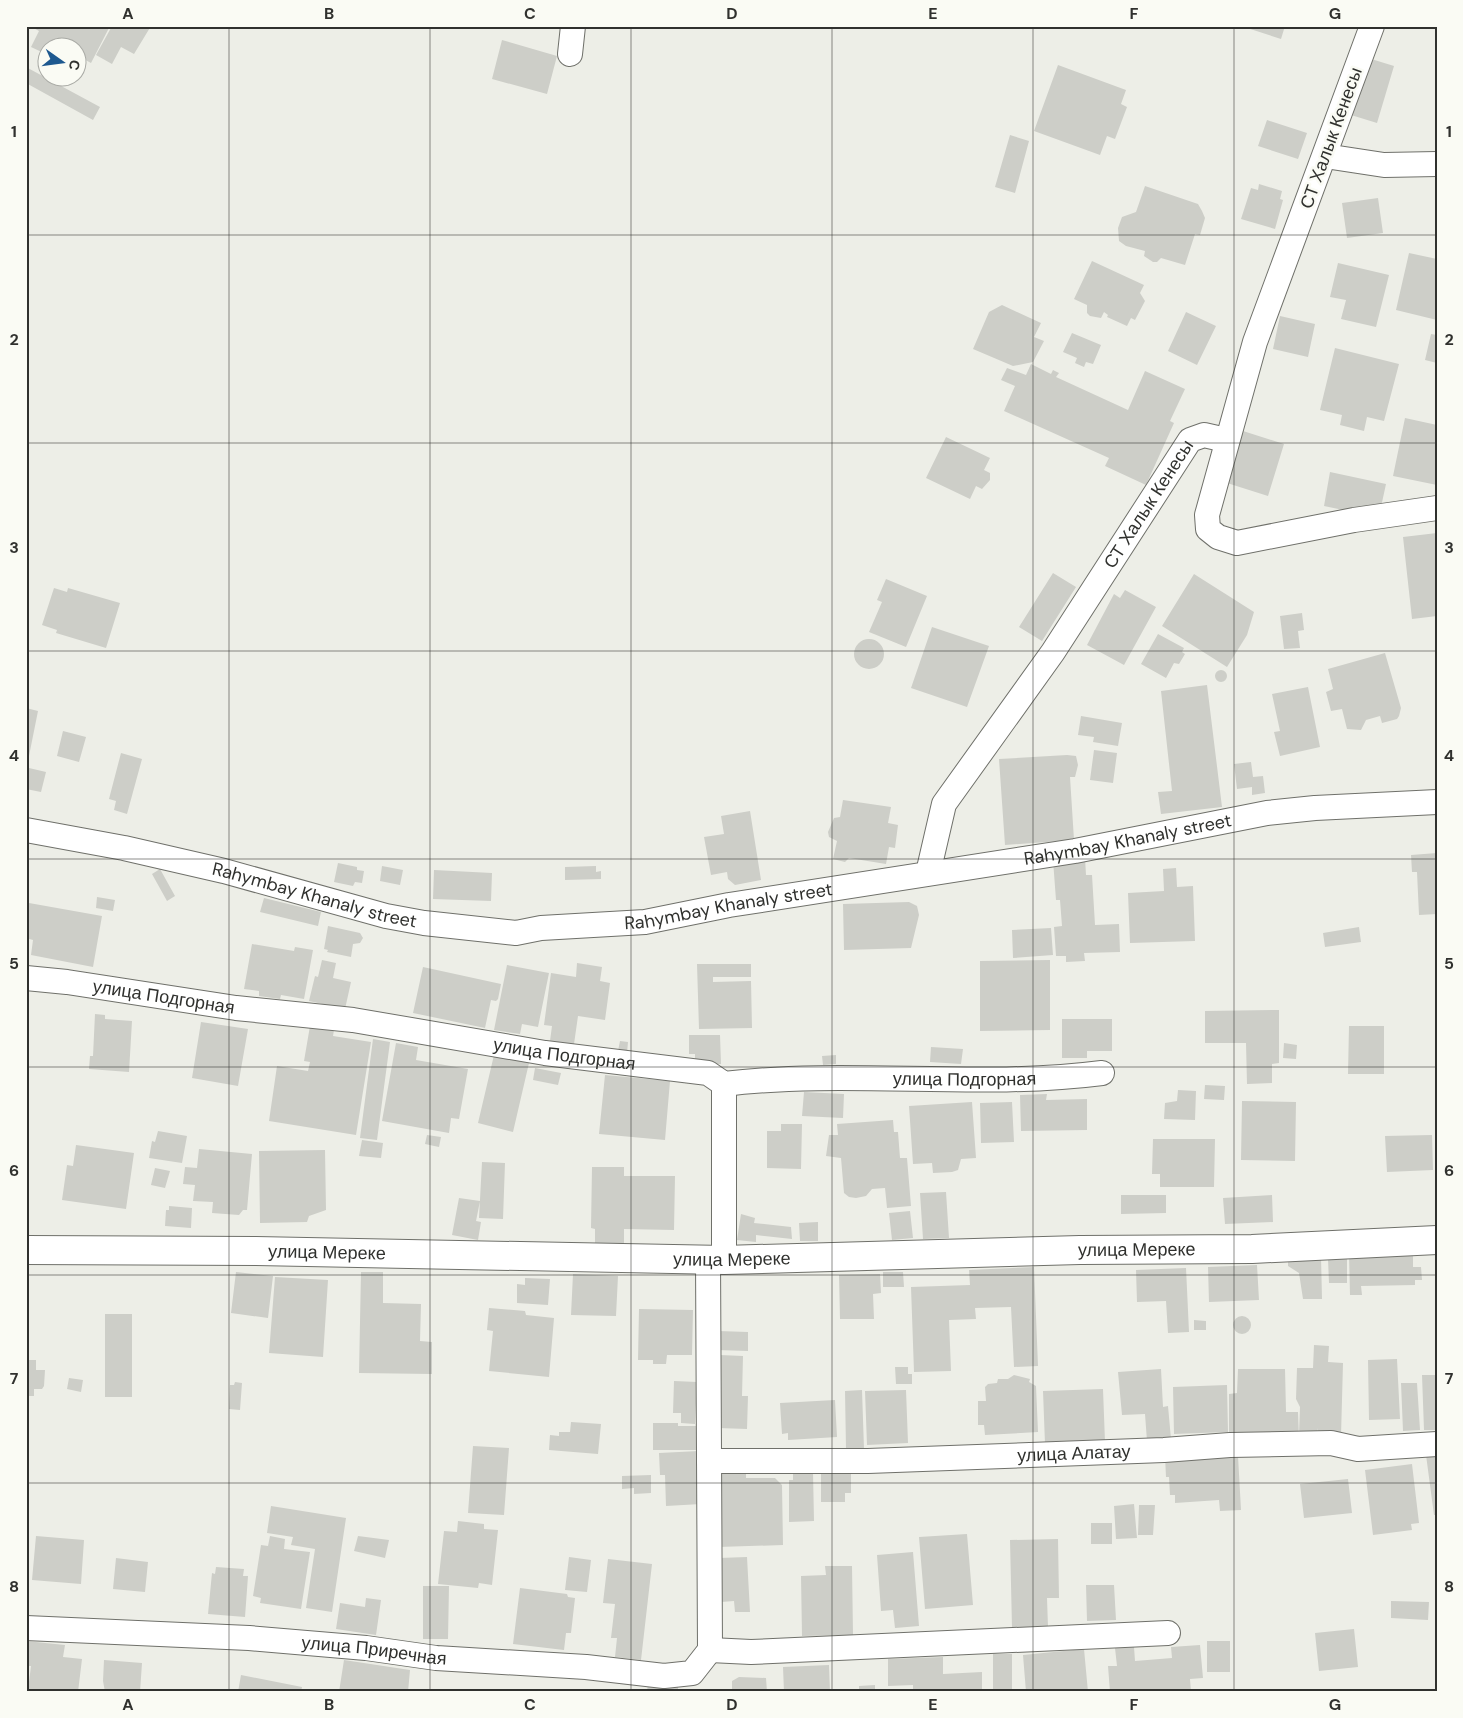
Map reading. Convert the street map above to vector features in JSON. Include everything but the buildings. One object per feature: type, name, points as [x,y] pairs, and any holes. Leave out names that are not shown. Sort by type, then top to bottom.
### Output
[{"type":"street","points":[[570,54],[574,26]]},
{"type":"street","name":"СТ Халык Кенесы","points":[[928,873],[944,804],[1053,652],[1190,440],[1204,435],[1226,440],[1255,342],[1372,26]]},
{"type":"street","points":[[1325,156],[1384,165],[1437,164]]},
{"type":"street","points":[[1226,440],[1206,515],[1208,529],[1231,541],[1238,543],[1354,520],[1437,508]]},
{"type":"street","name":"Rahymbay Khanaly street","points":[[26,830],[124,848],[224,871],[386,916],[424,923],[516,933],[541,928],[645,922],[729,905],[1075,851],[1267,813],[1315,808],[1437,802]]},
{"type":"street","name":"улица Подгорная","points":[[26,978],[67,982],[236,1008],[353,1020],[546,1054],[669,1067],[708,1073],[724,1084],[751,1081],[821,1079],[1025,1080],[1102,1072]]},
{"type":"street","points":[[724,1084],[709,1461],[710,1650],[751,1652],[1168,1633]]},
{"type":"street","name":"улица Мереке","points":[[26,1250],[246,1251],[716,1259],[1080,1250],[1252,1249],[1437,1240]]},
{"type":"street","name":"улица Алатау","points":[[709,1461],[868,1461],[1154,1450],[1230,1445],[1331,1443],[1358,1449],[1437,1444]]},
{"type":"street","name":"улица Приречная","points":[[26,1628],[250,1638],[366,1648],[436,1658],[586,1667],[664,1676],[692,1673],[710,1650]]}]
